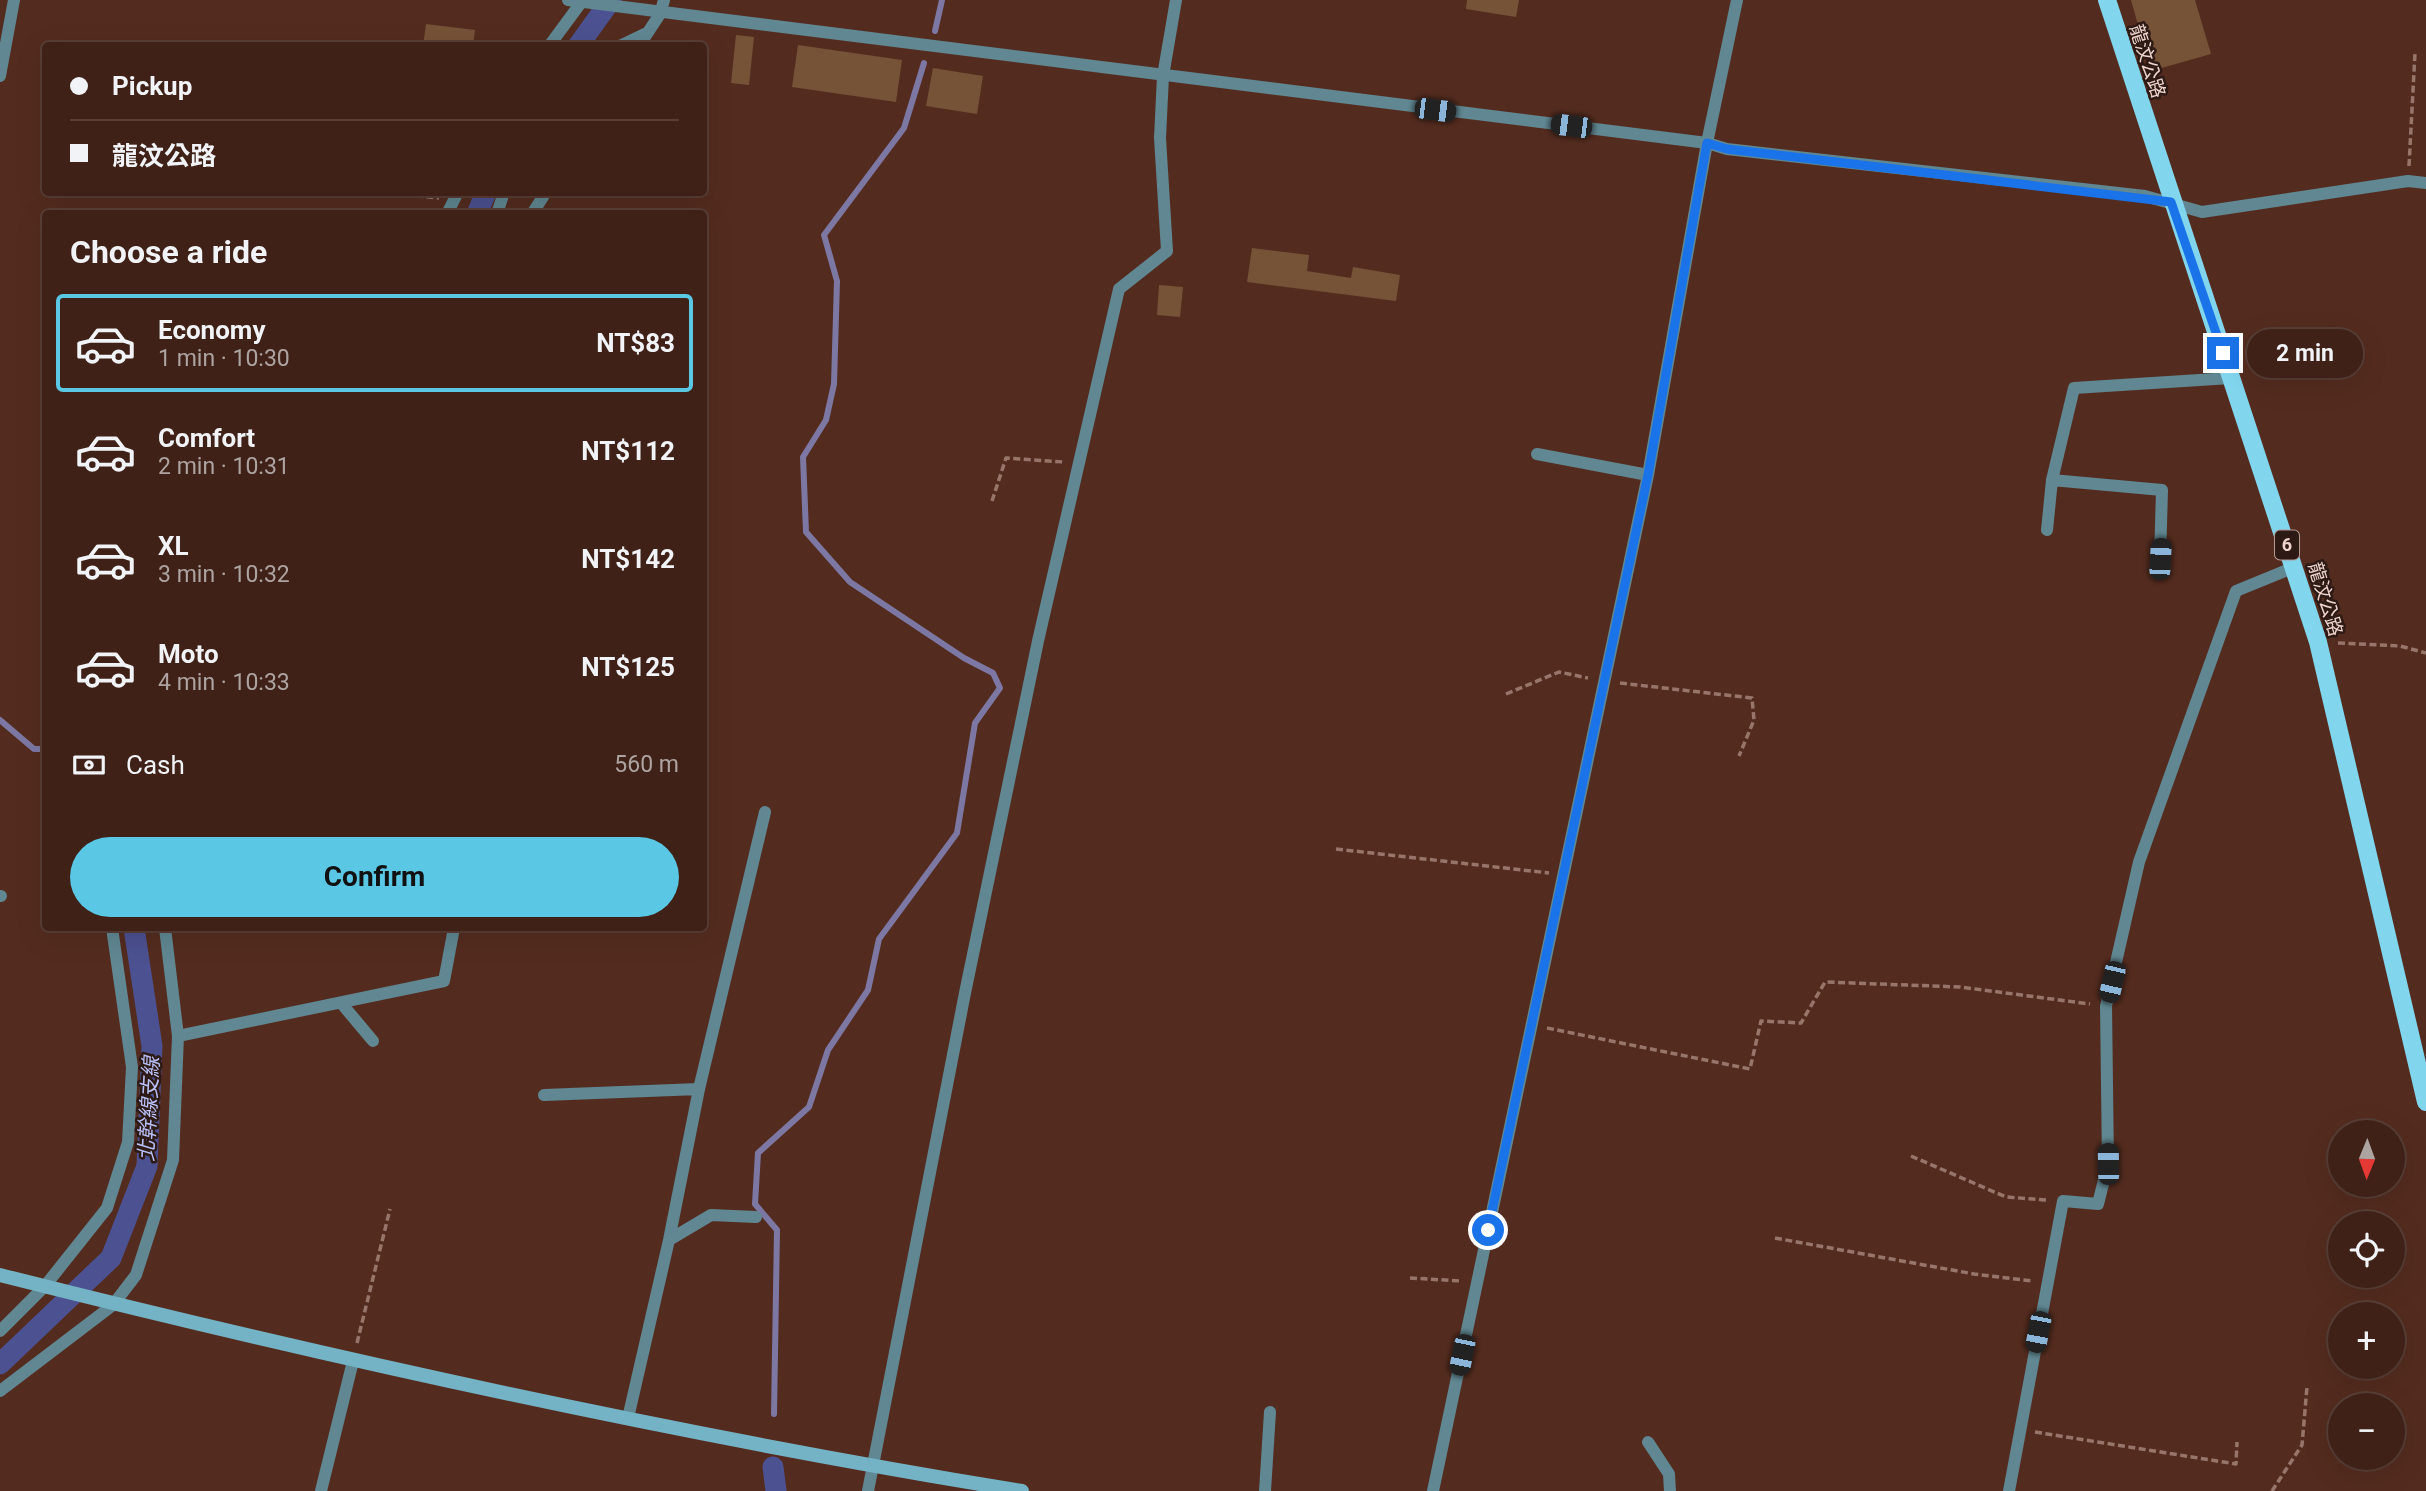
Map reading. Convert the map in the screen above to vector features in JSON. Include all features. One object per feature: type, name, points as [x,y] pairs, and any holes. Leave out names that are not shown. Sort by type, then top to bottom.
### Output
[{"type":"main road","name":"龍汶公路","points":[[2107,0],[2171,202],[2318,642],[2426,1102]]},
{"type":"main road","points":[[0,1275],[113,1305],[353,1361],[873,1467],[1022,1491]]},
{"type":"lane","points":[[0,76],[14,0]]},
{"type":"lane","points":[[568,0],[660,14],[1707,143],[1727,149],[2171,202],[2202,212],[2408,181],[2426,183]]},
{"type":"lane","points":[[641,42],[660,14],[664,0]]},
{"type":"lane","points":[[868,1491],[965,993],[1038,641],[1119,289],[1167,251],[1160,138],[1163,76],[1176,0]]},
{"type":"lane","points":[[1433,1491],[1648,475],[1707,143],[1738,0]]},
{"type":"lane","points":[[552,42],[587,2]]},
{"type":"lane","points":[[628,42],[647,33]]},
{"type":"lane","points":[[2047,530],[2052,480],[2074,388],[2231,378]]},
{"type":"lane","points":[[1537,454],[1648,475]]},
{"type":"lane","points":[[2052,480],[2162,490],[2160,559]]},
{"type":"lane","points":[[2009,1491],[2063,1201],[2098,1204],[2108,1164],[2106,1006],[2139,862],[2236,591],[2295,567]]},
{"type":"lane","points":[[628,1418],[669,1240],[699,1089],[765,812]]},
{"type":"lane","points":[[0,1331],[45,1286],[107,1208],[128,1142],[132,1067],[112,931]]},
{"type":"lane","points":[[0,1391],[113,1305],[136,1275],[173,1160],[178,1036],[165,931]]},
{"type":"lane","points":[[178,1036],[444,981],[453,931]]},
{"type":"lane","points":[[342,1004],[373,1041]]},
{"type":"lane","points":[[544,1095],[699,1089]]},
{"type":"lane","points":[[669,1240],[711,1215],[756,1217]]},
{"type":"lane","points":[[321,1491],[353,1361]]},
{"type":"lane","points":[[1265,1491],[1270,1412]]},
{"type":"lane","points":[[1648,1442],[1670,1474],[1670,1491]]},
{"type":"path","points":[[2408,181],[2416,53]]},
{"type":"path","points":[[992,500],[1006,458],[1079,463]]},
{"type":"path","points":[[2318,642],[2400,646],[2426,653]]},
{"type":"path","points":[[1506,694],[1559,672],[1604,681],[1752,698],[1754,720],[1740,756]]},
{"type":"path","points":[[1336,849],[1563,875]]},
{"type":"path","points":[[1531,1025],[1750,1069],[1761,1021],[1801,1023],[1825,982],[1960,987],[2106,1006]]},
{"type":"path","points":[[1910,1156],[2006,1197],[2063,1201]]},
{"type":"path","points":[[353,1361],[390,1209]]},
{"type":"path","points":[[1775,1238],[1974,1274],[2048,1283]]},
{"type":"path","points":[[1410,1278],[1477,1282]]},
{"type":"path","points":[[2272,1491],[2302,1445],[2307,1387]]},
{"type":"path","points":[[2020,1430],[2236,1464],[2237,1442]]},
{"type":"building","points":[[1467,0],[1519,0],[1516,17],[1466,9]]},
{"type":"building","points":[[2131,0],[2195,0],[2211,54],[2151,71]]},
{"type":"building","points":[[426,24],[475,30],[474,42],[424,42]]},
{"type":"building","points":[[736,35],[754,37],[749,85],[731,83]]},
{"type":"building","points":[[798,45],[902,60],[896,102],[792,87]]},
{"type":"building","points":[[933,68],[983,76],[977,114],[926,106]]},
{"type":"building","points":[[1252,248],[1309,255],[1307,271],[1351,278],[1353,267],[1400,275],[1396,301],[1247,282]]},
{"type":"building","points":[[1159,285],[1183,287],[1180,317],[1157,315]]},
{"type":"waterway","name":"北幹線支線","points":[[581,42],[611,0]]},
{"type":"waterway","points":[[935,31],[942,0]]},
{"type":"waterway","points":[[774,1414],[777,1230],[755,1204],[758,1153],[809,1107],[828,1050],[868,990],[879,939],[957,833],[975,723],[1000,688],[993,673],[964,658],[850,582],[806,532],[803,457],[826,420],[834,384],[837,281],[824,235],[904,128],[924,63]]},
{"type":"waterway","name":"北幹線支線","points":[[479,210],[484,196]]},
{"type":"waterway","points":[[0,720],[34,749],[42,749]]},
{"type":"waterway","name":"北幹線支線","points":[[0,1364],[111,1258],[147,1166],[152,1046],[134,931]]},
{"type":"waterway","points":[[773,1467],[776,1491]]},
{"type":"route","points":[[1488,1230],[1648,475],[1707,143],[1727,149],[2145,196],[2171,202],[2223,353]]}]
